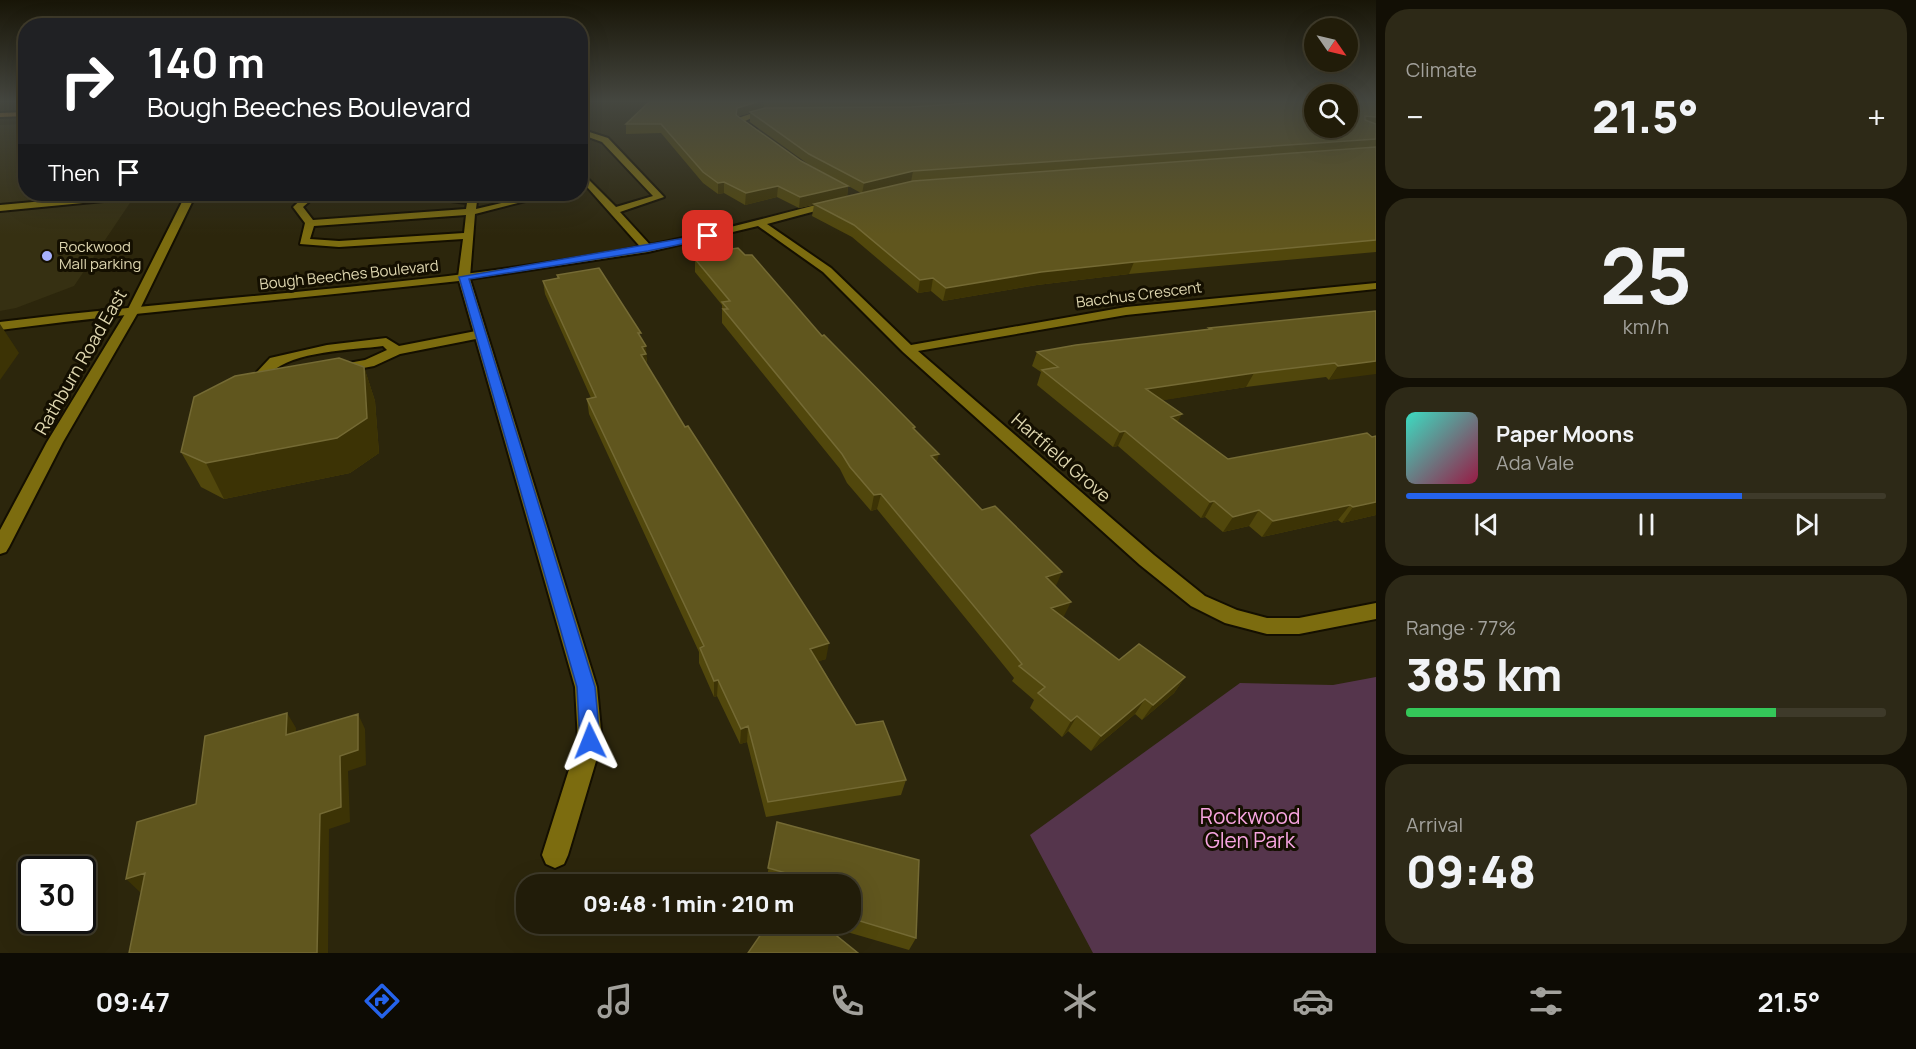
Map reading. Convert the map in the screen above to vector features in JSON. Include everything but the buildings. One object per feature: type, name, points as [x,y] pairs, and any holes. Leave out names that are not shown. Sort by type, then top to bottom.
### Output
[{"type":"street","points":[[611,146],[659,197],[614,211]]},
{"type":"street","points":[[588,184],[648,249]]},
{"type":"street","name":"Bough Beeches Boulevard","points":[[0,326],[134,309],[281,298],[464,277],[648,249],[848,200]]},
{"type":"street","points":[[0,208],[72,201]]},
{"type":"street","name":"Rathburn Road East","points":[[0,546],[55,442],[134,309],[188,201]]},
{"type":"street","points":[[305,201],[298,207],[310,223]]},
{"type":"street","points":[[472,201],[473,212],[464,277],[586,687],[590,741],[555,855]]},
{"type":"street","points":[[310,223],[473,212],[519,201]]},
{"type":"street","points":[[310,223],[304,242],[320,244],[468,236]]},
{"type":"street","name":"Hartfield Grove","points":[[760,223],[827,270],[908,349],[1148,560],[1198,601],[1232,617],[1267,626],[1299,626],[1376,611]]},
{"type":"street","name":"Bacchus Crescent","points":[[908,349],[1126,311],[1376,286]]},
{"type":"street","points":[[327,371],[369,363],[396,351],[481,334]]},
{"type":"street","points":[[295,377],[274,380],[262,374],[275,361],[327,349],[386,342],[396,351]]},
{"type":"shaded area","name":"Rockwood Mall parking","points":[[0,146],[18,146],[18,201],[131,201],[74,286],[16,308],[0,311]]},
{"type":"green space","name":"Rockwood Glen Park","points":[[1376,677],[1376,953],[1093,953],[1030,835],[1240,683],[1333,685]]},
{"type":"place","name":"Rockwood Mall parking","points":[[47,256]]},
{"type":"route","points":[[590,741],[586,687],[464,277],[648,249],[708,236]]}]
